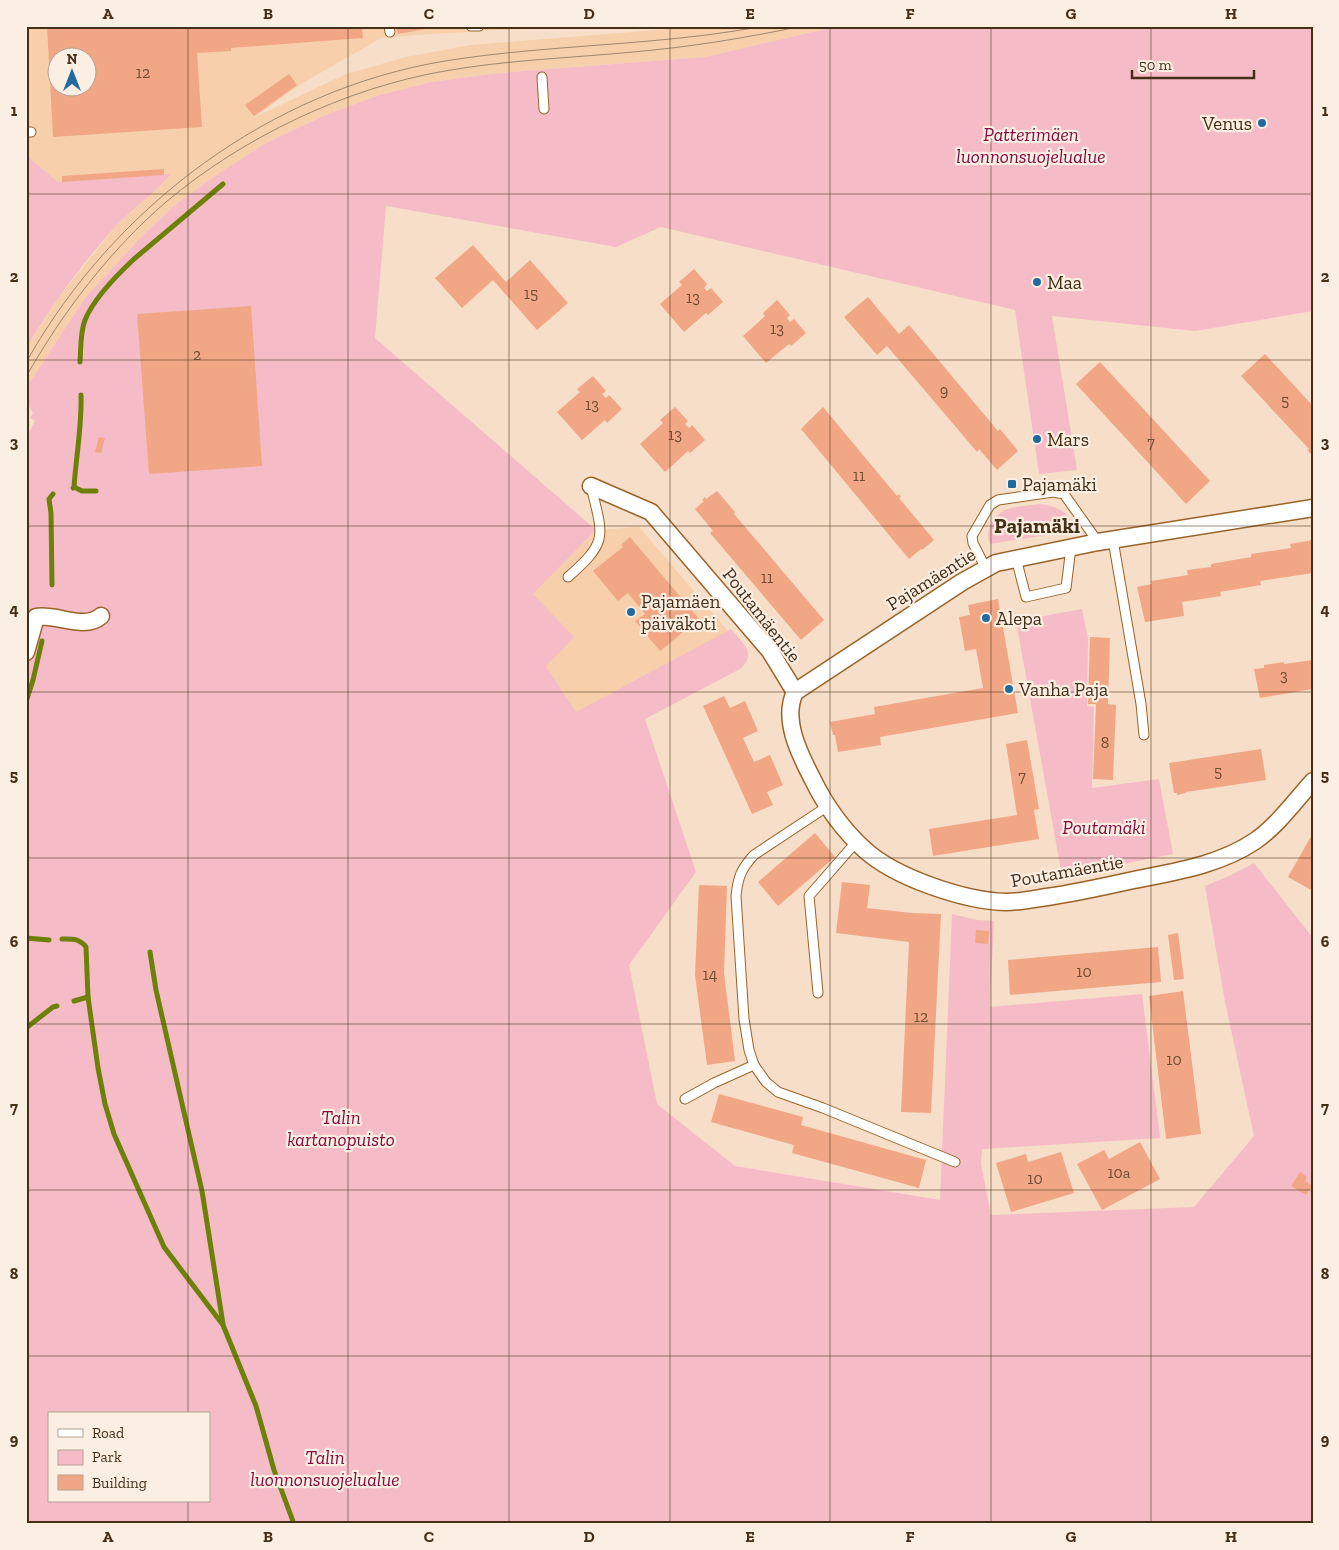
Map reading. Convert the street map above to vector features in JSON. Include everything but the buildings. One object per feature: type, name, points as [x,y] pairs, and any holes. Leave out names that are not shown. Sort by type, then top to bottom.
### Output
[{"type":"street","name":"Poutamäentie","points":[[591,486],[651,512],[770,651],[794,692],[790,704],[792,726],[798,747],[811,776],[828,806],[844,828],[864,850],[874,857],[895,870],[939,889],[1006,902],[1031,900],[1179,871],[1219,860],[1241,849],[1265,833],[1313,781]]},
{"type":"street","name":"Pajamäentie","points":[[794,692],[985,568],[996,563],[1070,547],[1313,508]]},
{"type":"street","points":[[26,652],[36,617],[86,622],[96,621],[101,616]]},
{"type":"lane","points":[[471,26],[479,26]]},
{"type":"lane","points":[[542,76],[544,109]]},
{"type":"lane","points":[[568,577],[589,559],[599,544],[600,525],[591,486]]},
{"type":"lane","points":[[985,568],[973,543],[972,536],[990,505],[998,500],[1053,492],[1064,494],[1106,541],[1141,704],[1144,735]]},
{"type":"lane","points":[[1016,558],[1026,597],[1066,588],[1070,547]]},
{"type":"lane","points":[[828,806],[754,856],[744,866],[738,879],[736,896],[744,1019],[749,1050],[754,1065],[766,1082],[778,1092],[823,1108],[955,1162]]},
{"type":"lane","points":[[818,993],[809,896],[857,841]]},
{"type":"lane","points":[[685,1099],[714,1083],[754,1065]]},
{"type":"shaded area","points":[[26,26],[569,26],[381,38],[301,84],[253,118],[346,74],[406,57],[471,45],[707,26],[839,26],[705,57],[499,73],[431,82],[376,96],[326,115],[268,142],[219,173],[179,202],[146,232],[85,298],[26,388],[26,349],[59,297],[118,224],[172,175],[58,182],[26,155]]},
{"type":"shaded area","name":"Pajamäen päiväkoti","points":[[639,527],[728,631],[576,713],[546,666],[533,594],[596,530]]},
{"type":"green space","name":"Talin kartanopuisto","points":[[838,26],[1313,26],[1313,311],[1195,331],[1052,316],[1077,470],[1039,474],[1015,310],[661,227],[616,247],[386,206],[375,338],[596,530],[533,594],[574,637],[546,666],[576,712],[731,629],[746,648],[748,658],[740,669],[645,719],[696,872],[629,965],[657,1104],[735,1166],[940,1200],[952,914],[977,920],[994,921],[990,1007],[1142,994],[1160,1138],[982,1149],[981,1164],[991,1215],[1194,1207],[1254,1136],[1225,1002],[1205,886],[1254,863],[1313,938],[1313,1524],[26,1524],[26,438],[35,421],[30,418],[33,413],[26,401],[26,388],[85,298],[146,232],[179,202],[219,173],[268,142],[326,115],[376,96],[431,82],[499,73],[705,57]]},
{"type":"green space","points":[[26,155],[58,182],[172,174],[118,224],[93,253],[57,300],[26,349]]},
{"type":"green space","points":[[1038,504],[1057,508],[1066,514],[1070,519],[1073,531],[990,544],[988,539],[989,529],[997,516],[1005,510]]},
{"type":"green space","name":"Poutamäki","points":[[1082,609],[1088,639],[1087,706],[1094,707],[1092,788],[1159,779],[1173,854],[1062,876],[1016,621]]},
{"type":"waterway","points":[[80,362],[83,325],[100,296],[134,259],[223,184]]},
{"type":"waterway","points":[[73,488],[80,430],[81,395]]},
{"type":"waterway","points":[[74,487],[82,491],[96,491]]},
{"type":"waterway","points":[[52,585],[51,513],[49,499],[53,494]]},
{"type":"waterway","points":[[26,702],[42,641]]},
{"type":"waterway","points":[[26,938],[49,940]]},
{"type":"waterway","points":[[62,939],[72,939],[86,947],[88,997],[98,1068],[105,1104],[114,1134],[164,1247],[223,1325],[256,1406],[274,1470],[294,1524]]},
{"type":"waterway","points":[[150,952],[156,990],[202,1191],[223,1324]]},
{"type":"waterway","points":[[74,1001],[88,997]]},
{"type":"waterway","points":[[26,1028],[57,1006]]},
{"type":"tram line","points":[[28,359],[64,303],[105,252],[152,205],[204,164],[259,128],[318,98],[380,76],[445,61],[525,51],[685,38],[764,26]]},
{"type":"tram line","points":[[26,377],[71,306],[107,262],[145,221],[196,178],[228,156],[297,118],[370,90],[445,71],[515,62],[676,48],[802,26]]},
{"type":"place","name":"Venus","points":[[1262,123]]},
{"type":"place","name":"Maa","points":[[1037,282]]},
{"type":"place","name":"Mars","points":[[1037,439]]},
{"type":"place","name":"Pajamäki","points":[[1012,484]]},
{"type":"place","name":"Pajamäen päiväkoti","points":[[631,612]]},
{"type":"place","name":"Alepa","points":[[986,618]]},
{"type":"place","name":"Vanha Paja","points":[[1009,689]]},
{"type":"district","name":"Pajamäki","points":[[1037,525]]},
{"type":"park label","name":"Patterimäen luonnonsuojelualue","points":[[1031,145]]},
{"type":"park label","name":"Talin luonnonsuojelualue","points":[[325,1468]]}]
